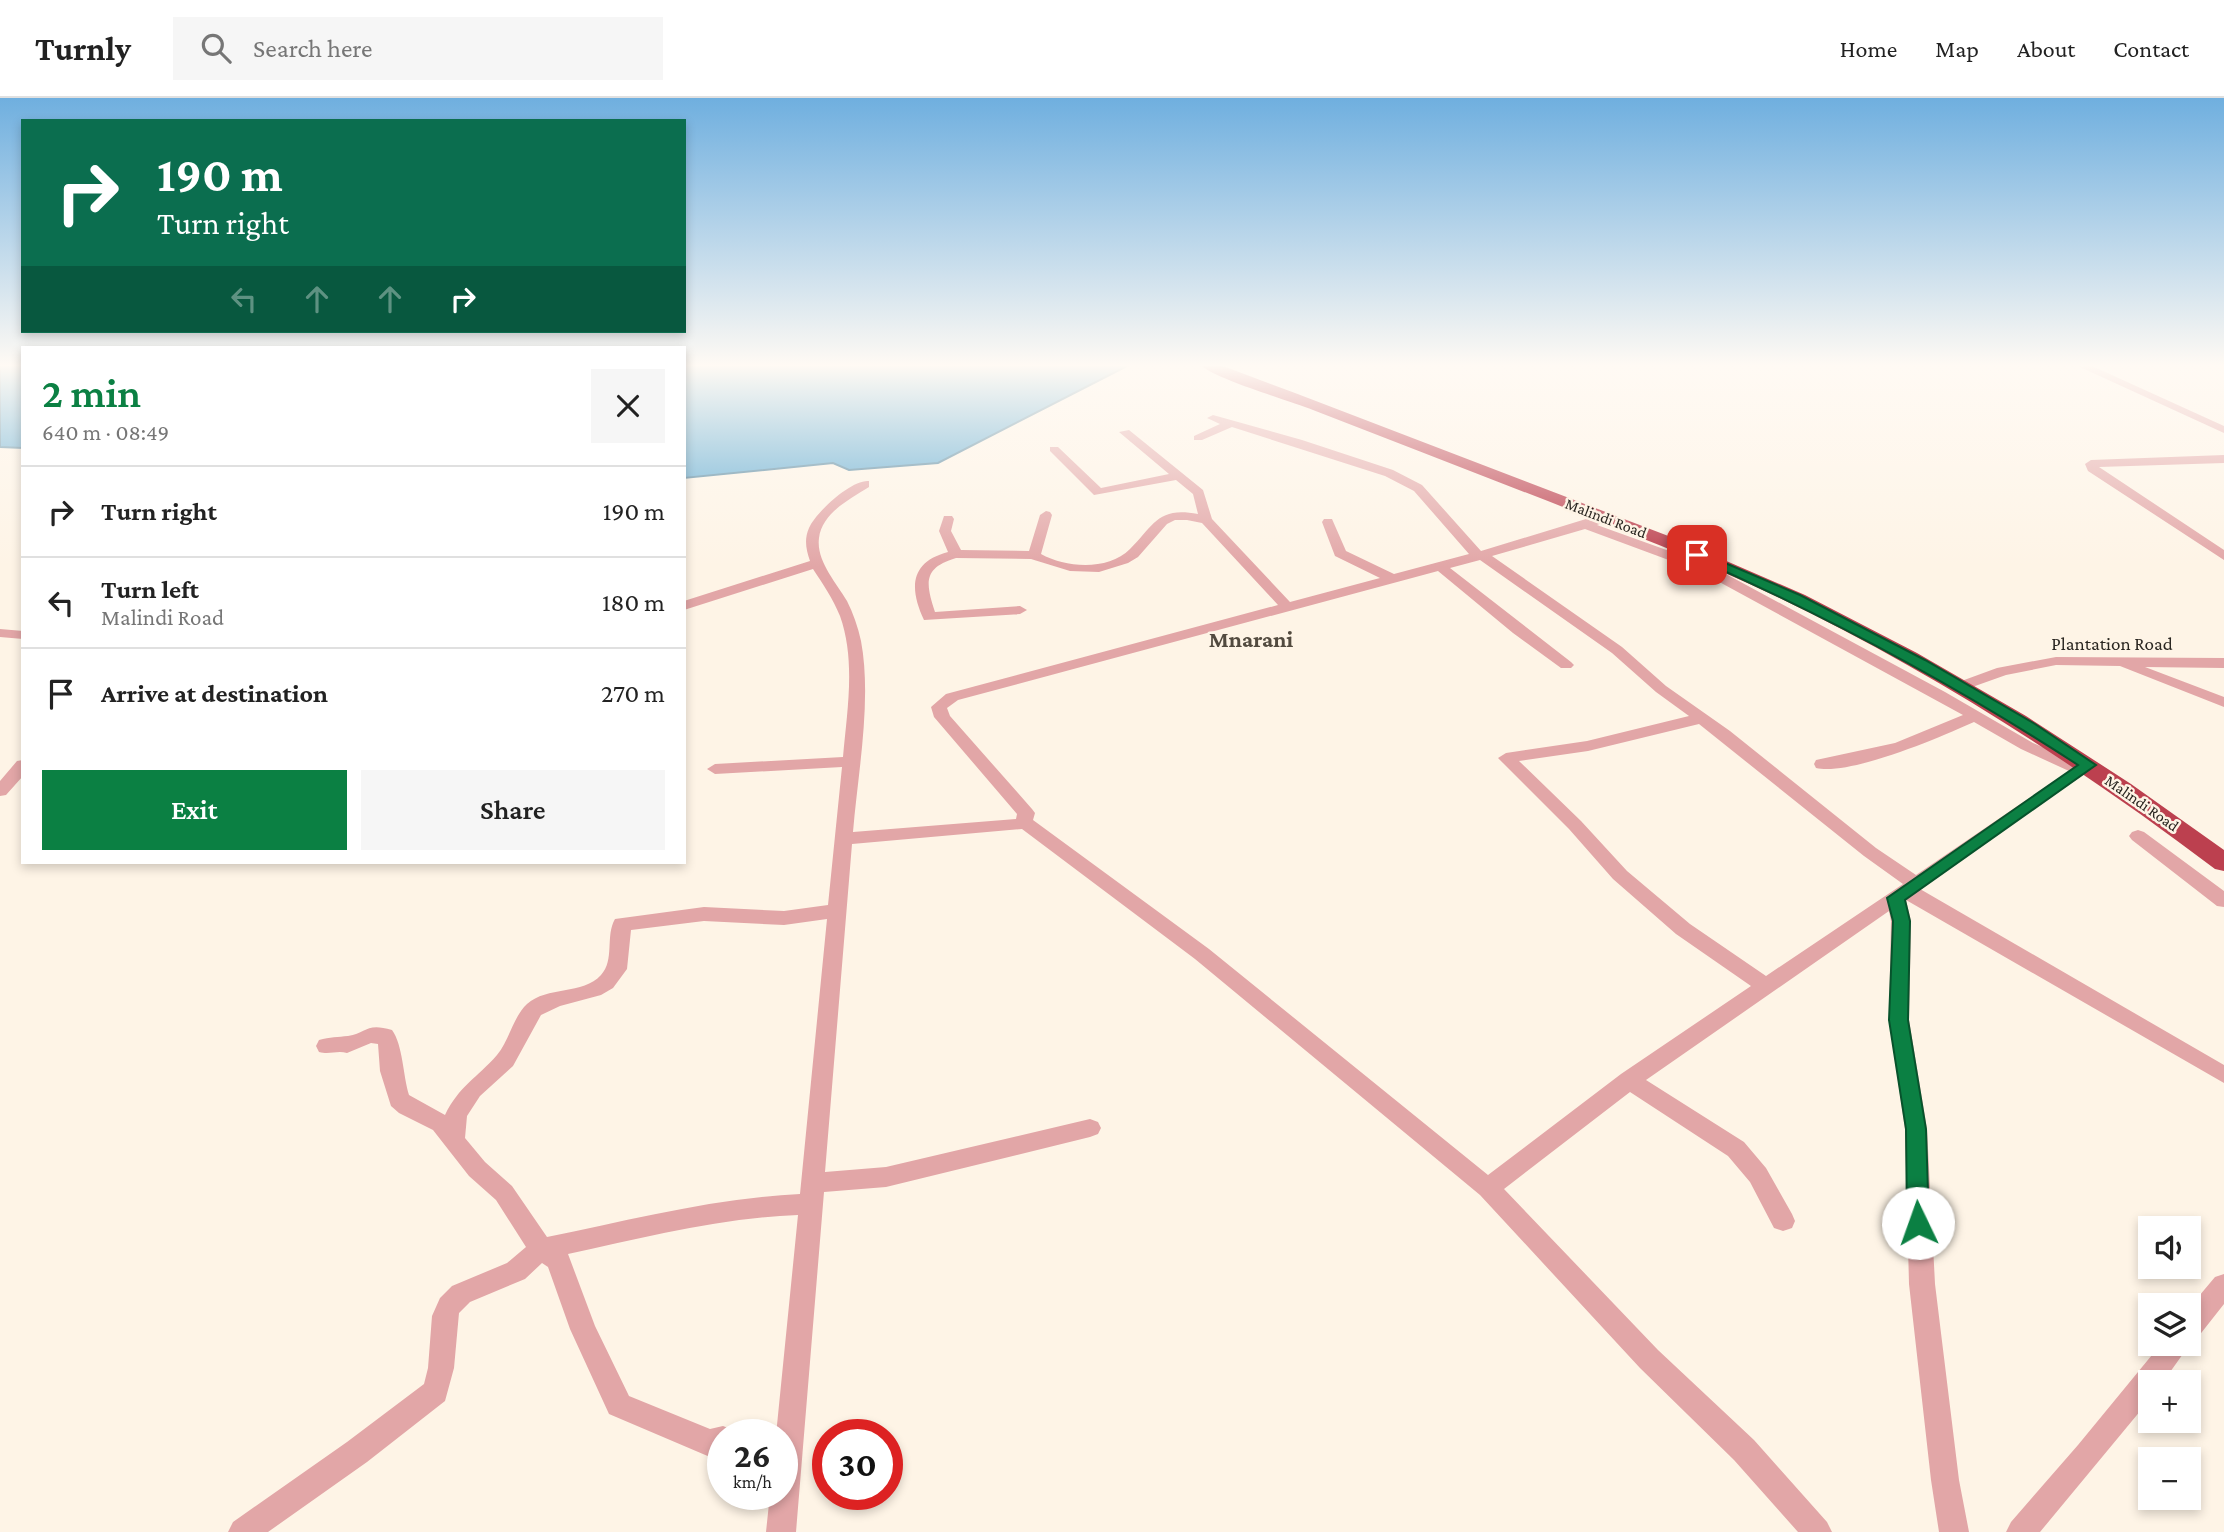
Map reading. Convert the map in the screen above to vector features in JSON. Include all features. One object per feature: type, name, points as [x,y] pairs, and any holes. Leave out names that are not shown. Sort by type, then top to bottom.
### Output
[{"type":"highway","name":"Malindi Road","points":[[1375,433],[1594,522],[1650,534],[1796,598],[1961,686],[2224,863]]},
{"type":"street","points":[[1126,433],[1199,493],[1206,520],[1287,607]]},
{"type":"street","points":[[1198,438],[1209,433]]},
{"type":"street","points":[[1266,433],[1389,473],[1418,488],[1480,556],[1617,650],[1661,689],[1748,752],[1870,852],[1906,890],[2224,1075]]},
{"type":"street","points":[[1054,449],[1098,492],[1177,476]]},
{"type":"street","points":[[2224,459],[2091,464],[2092,468],[2224,555]]},
{"type":"street","points":[[781,1532],[856,704],[858,654],[847,615],[817,563],[811,546],[815,526],[838,502],[865,484]]},
{"type":"street","points":[[1034,555],[1046,515]]},
{"type":"street","points":[[1020,610],[929,617],[921,590],[923,573],[935,558],[956,554],[1034,555],[1041,560],[1073,568],[1116,565],[1132,555],[1157,526],[1169,517],[1187,515],[1206,520]]},
{"type":"street","points":[[948,519],[945,531],[956,554]]},
{"type":"street","points":[[1328,522],[1339,552],[1392,579]]},
{"type":"street","points":[[1024,822],[1026,813],[942,717],[939,706],[942,703],[978,690],[1480,556],[1594,522],[1706,569],[2027,746],[2085,768]]},
{"type":"street","points":[[686,605],[817,563]]},
{"type":"street","points":[[1440,566],[1518,631],[1566,665]]},
{"type":"street","points":[[0,632],[21,635]]},
{"type":"street","name":"Plantation Road","points":[[1961,686],[2029,664],[2056,660],[2224,663]]},
{"type":"street","points":[[2120,662],[2224,702]]},
{"type":"street","points":[[1822,764],[1859,760],[1920,741],[1975,715]]},
{"type":"street","points":[[1703,718],[1610,738],[1588,746],[1506,758],[1575,825],[1620,875],[1683,929],[1766,986]]},
{"type":"street","points":[[715,769],[850,762]]},
{"type":"street","points":[[0,791],[21,767]]},
{"type":"street","points":[[1488,1188],[1629,1080],[2085,768]]},
{"type":"street","points":[[842,839],[1011,827],[1024,822]]},
{"type":"street","points":[[1024,822],[1085,864],[1219,968],[1399,1119],[1488,1188],[1649,1359],[1744,1450],[1817,1532]]},
{"type":"street","points":[[2138,836],[2224,901]]},
{"type":"street","points":[[1906,890],[1901,921],[1899,1020],[1916,1129],[1922,1284],[1945,1480],[1954,1532]]},
{"type":"street","points":[[454,1139],[456,1115],[472,1090],[505,1060],[534,1010],[554,999],[594,990],[606,983],[617,969],[622,924],[704,914],[784,918],[836,911]]},
{"type":"street","points":[[327,1046],[340,1042],[347,1045],[369,1035],[385,1036],[389,1042],[391,1071],[399,1100],[407,1107],[441,1124],[477,1169],[503,1193],[541,1249],[558,1260],[583,1329],[619,1405],[707,1442]]},
{"type":"street","points":[[1629,1080],[1735,1149],[1758,1175],[1783,1221]]},
{"type":"street","points":[[243,1532],[357,1452],[435,1392],[441,1368],[445,1316],[449,1306],[461,1294],[516,1271],[541,1249],[703,1216],[767,1206],[811,1193],[1090,1128]]},
{"type":"street","points":[[2201,1313],[2224,1285]]},
{"type":"street","points":[[2021,1532],[2088,1455],[2167,1356]]},
{"type":"water","points":[[0,433],[21,433],[21,448],[0,447]]},
{"type":"water","points":[[686,433],[997,433],[938,463],[849,470],[833,463],[686,478]]},
{"type":"district","name":"Mnarani","points":[[1251,639]]},
{"type":"route","points":[[1697,555],[1840,620],[1961,686],[2089,765],[1896,898],[1901,921],[1899,1020],[1916,1129],[1918,1223]]}]
